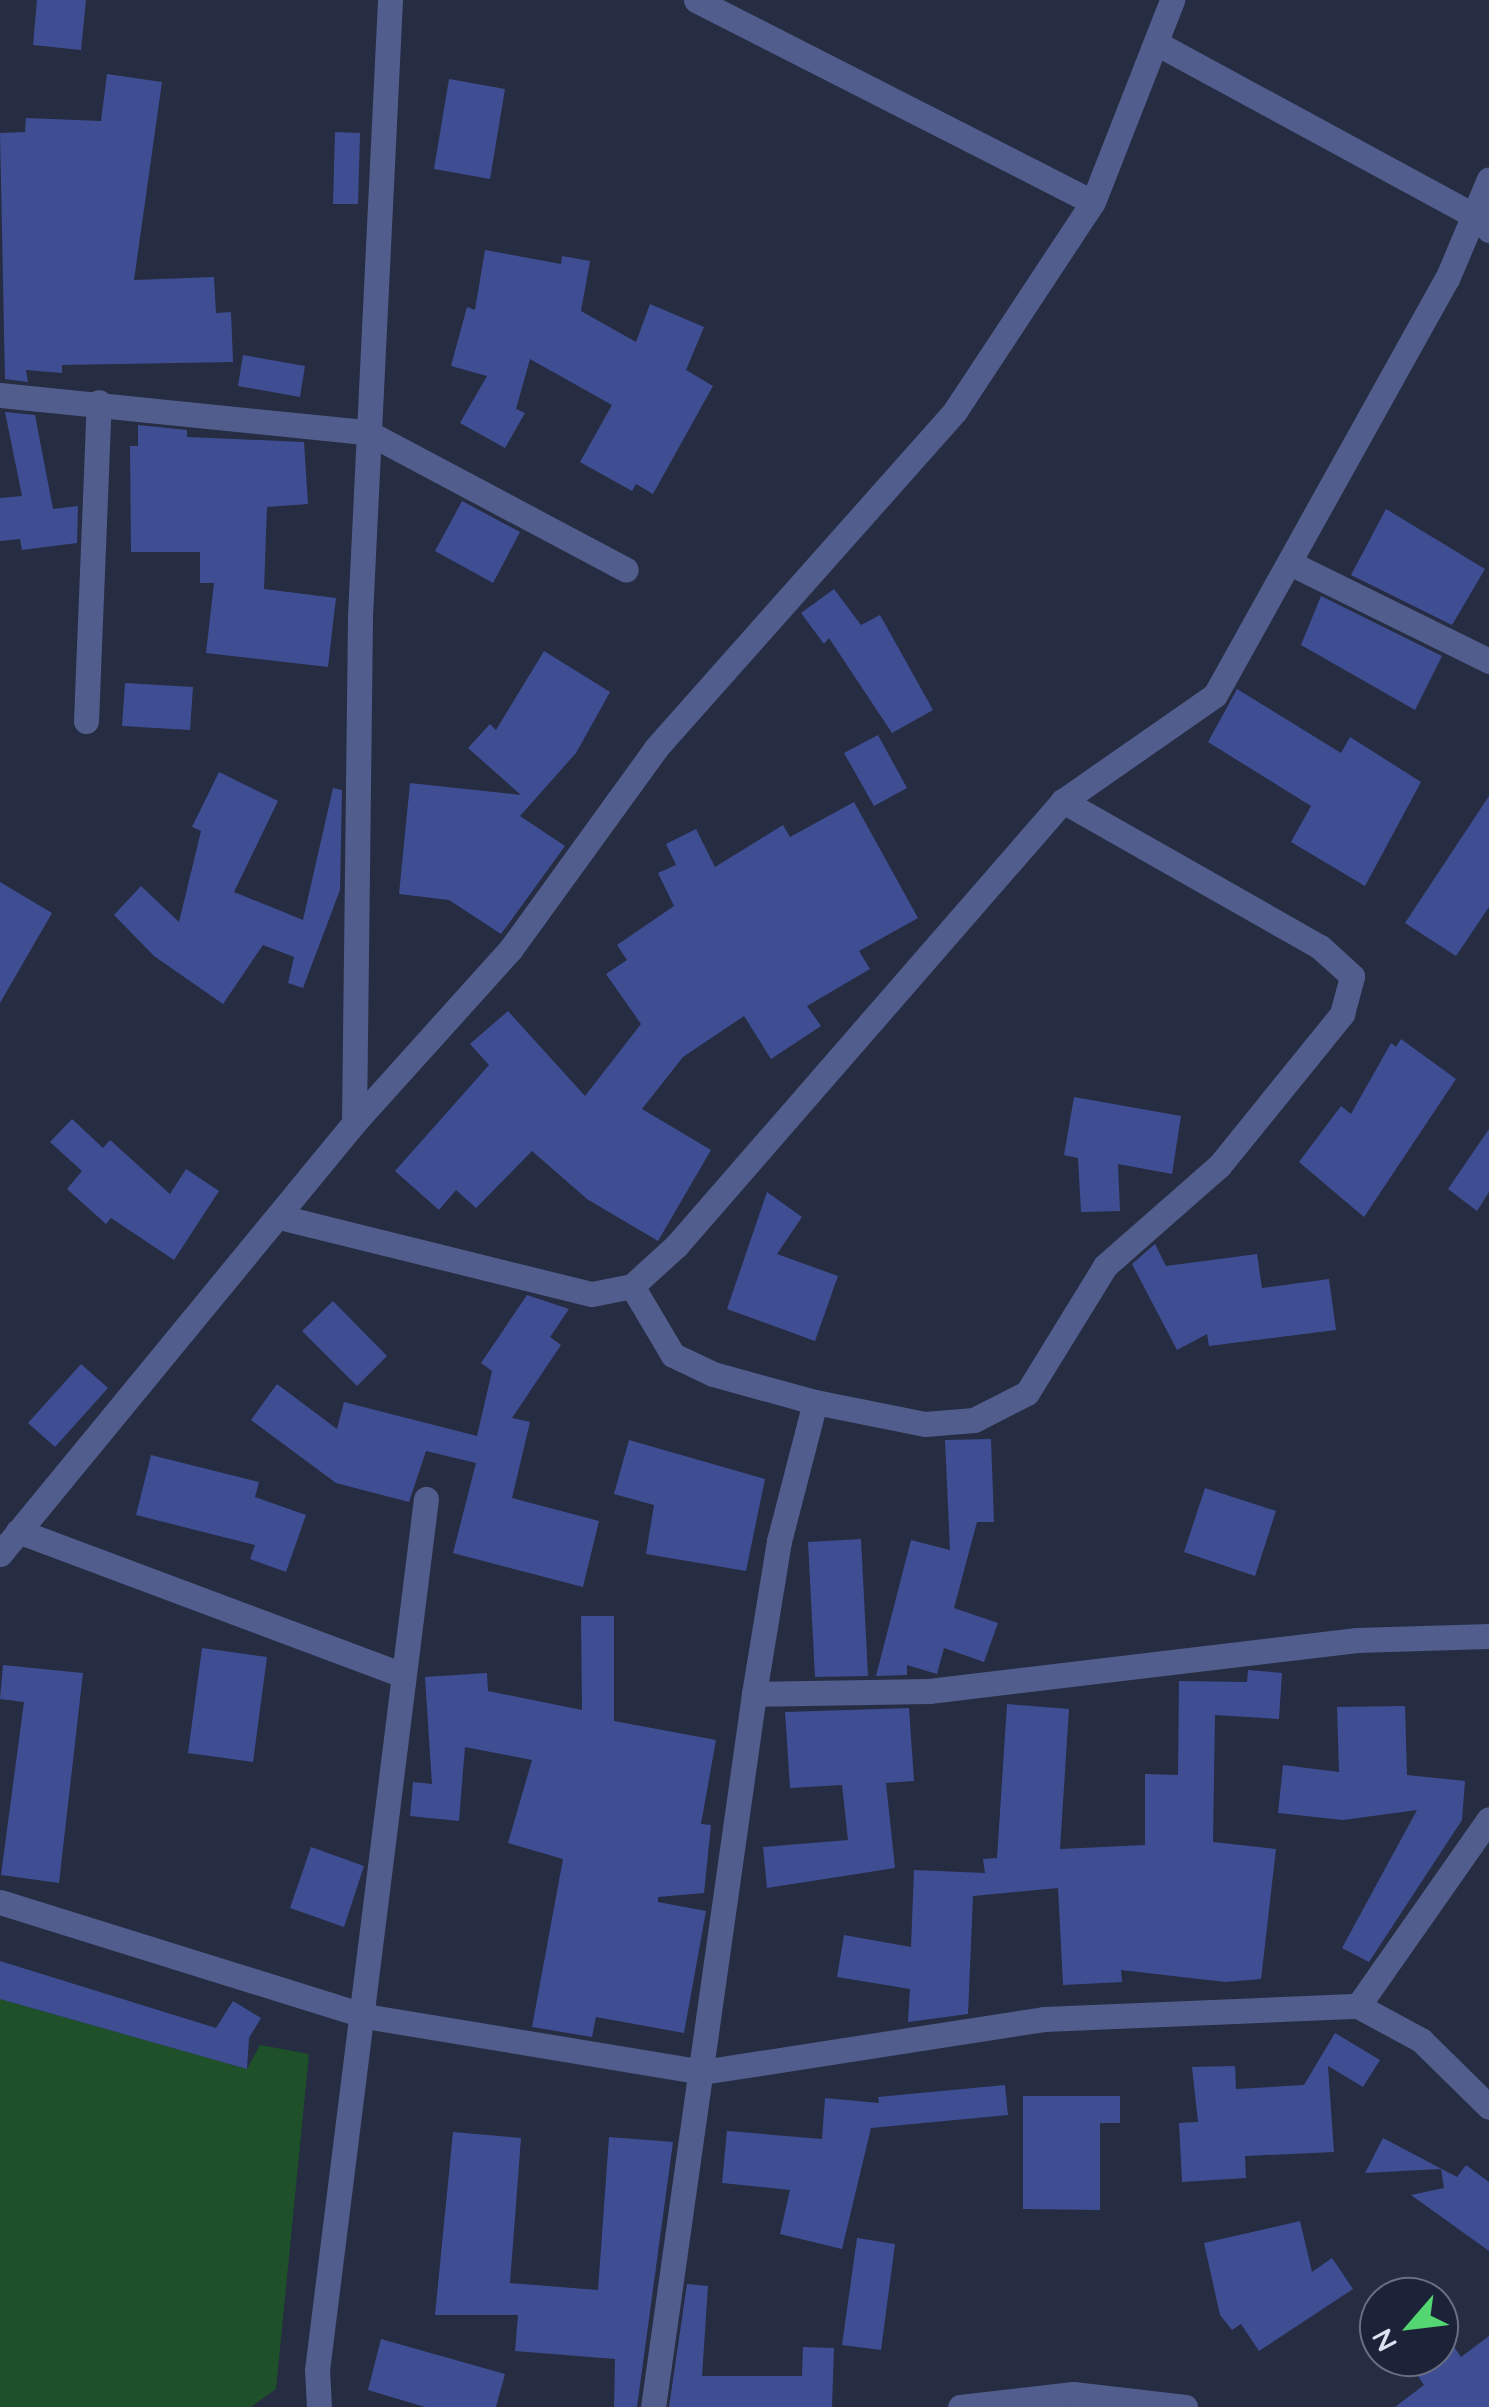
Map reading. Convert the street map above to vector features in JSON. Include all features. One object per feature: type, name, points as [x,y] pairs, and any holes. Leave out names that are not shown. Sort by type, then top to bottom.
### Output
[{"type":"street","points":[[354,1124],[367,432],[390,0]]},
{"type":"street","points":[[696,0],[1093,202]]},
{"type":"street","points":[[0,1554],[354,1124],[510,950],[656,748],[955,411],[1093,202],[1172,0]]},
{"type":"street","points":[[1158,44],[1482,223]]},
{"type":"street","points":[[280,1217],[592,1294],[632,1286],[676,1246],[1063,801],[1215,695],[1482,223],[1489,179]]},
{"type":"street","points":[[0,395],[367,432],[626,570]]},
{"type":"street","points":[[86,721],[98,402]]},
{"type":"street","points":[[1292,564],[1489,661]]},
{"type":"street","points":[[632,1286],[673,1356],[713,1374],[815,1402],[925,1424],[974,1420],[1027,1392],[1105,1266],[1219,1166],[1342,1014],[1352,976],[1320,947],[1063,801]]},
{"type":"street","points":[[653,2407],[754,1694],[779,1540],[815,1402]]},
{"type":"street","points":[[319,2407],[317,2370],[365,2016],[426,1499]]},
{"type":"street","points":[[18,1531],[403,1674]]},
{"type":"street","points":[[754,1694],[929,1690],[1356,1640],[1489,1636]]},
{"type":"street","points":[[1358,2006],[1489,1819]]},
{"type":"street","points":[[0,1902],[365,2016],[702,2072],[1044,2019],[1358,2006],[1420,2040],[1489,2108]]},
{"type":"street","points":[[960,2407],[1073,2394],[1185,2407]]},
{"type":"green space","points":[[0,1999],[247,2069],[260,2045],[309,2054],[276,2389],[251,2407],[0,2407]]},
{"type":"building","points":[[37,0],[86,0],[81,50],[33,45]]},
{"type":"building","points":[[107,74],[162,82],[134,280],[214,277],[216,313],[231,312],[233,362],[62,365],[62,373],[26,370],[28,382],[5,379],[0,133],[25,132],[26,118],[101,121]]},
{"type":"building","points":[[449,79],[505,89],[490,179],[434,169]]},
{"type":"building","points":[[335,132],[360,133],[358,204],[333,204]]},
{"type":"building","points":[[485,250],[561,264],[562,256],[590,261],[581,311],[636,342],[650,304],[704,327],[686,370],[713,386],[653,494],[636,484],[632,491],[580,462],[612,405],[530,359],[516,409],[525,413],[505,448],[460,423],[487,376],[451,366],[467,307],[475,310]]},
{"type":"building","points":[[243,355],[305,366],[300,397],[238,386]]},
{"type":"building","points":[[5,412],[35,415],[53,509],[78,506],[77,543],[22,550],[20,539],[0,541],[0,498],[22,496]]},
{"type":"building","points":[[138,425],[187,430],[187,437],[304,442],[308,504],[267,507],[264,589],[336,598],[328,667],[206,653],[214,583],[200,583],[200,552],[131,552],[130,446],[138,446]]},
{"type":"building","points":[[462,501],[520,532],[493,583],[435,551]]},
{"type":"building","points":[[1386,509],[1485,569],[1452,625],[1351,575]]},
{"type":"building","points":[[834,589],[861,625],[880,615],[933,710],[892,733],[829,638],[824,644],[801,613]]},
{"type":"building","points":[[1321,596],[1442,656],[1415,710],[1301,645]]},
{"type":"building","points":[[544,651],[610,692],[576,753],[520,816],[565,846],[501,934],[449,900],[399,894],[410,783],[521,795],[468,748],[490,724],[496,730]]},
{"type":"building","points":[[125,683],[193,687],[190,730],[122,726]]},
{"type":"building","points":[[1237,689],[1341,753],[1350,737],[1421,782],[1365,886],[1291,842],[1311,806],[1208,742]]},
{"type":"building","points":[[878,735],[907,788],[874,806],[844,753]]},
{"type":"building","points":[[219,772],[278,801],[234,892],[303,920],[333,788],[342,790],[340,890],[303,988],[288,983],[294,957],[263,945],[223,1004],[154,956],[114,915],[141,886],[179,922],[201,831],[192,827]]},
{"type":"building","points":[[1489,796],[1489,907],[1456,956],[1405,923]]},
{"type":"building","points":[[854,802],[918,918],[859,951],[870,969],[807,1006],[821,1026],[771,1059],[744,1016],[683,1057],[642,1109],[711,1150],[658,1241],[587,1199],[532,1151],[476,1208],[456,1190],[439,1210],[395,1171],[489,1065],[470,1044],[508,1011],[585,1096],[641,1024],[606,974],[627,960],[617,945],[674,906],[658,873],[676,865],[666,844],[696,829],[715,867],[783,825],[790,837]]},
{"type":"building","points":[[0,882],[52,913],[0,1003]]},
{"type":"building","points":[[1401,1039],[1456,1079],[1364,1217],[1299,1162],[1341,1106],[1351,1114],[1391,1043],[1396,1047]]},
{"type":"building","points":[[1074,1097],[1181,1116],[1172,1174],[1118,1164],[1120,1211],[1081,1212],[1078,1158],[1064,1155]]},
{"type":"building","points":[[72,1119],[103,1148],[110,1140],[170,1194],[186,1169],[219,1191],[174,1260],[111,1218],[106,1224],[67,1189],[82,1171],[50,1142]]},
{"type":"building","points":[[1489,1129],[1489,1192],[1477,1211],[1448,1189]]},
{"type":"building","points":[[767,1192],[802,1217],[777,1254],[838,1276],[815,1341],[727,1309]]},
{"type":"building","points":[[1155,1244],[1166,1266],[1257,1254],[1262,1288],[1329,1279],[1336,1330],[1209,1346],[1207,1334],[1177,1350],[1132,1264]]},
{"type":"building","points":[[527,1295],[569,1309],[550,1337],[561,1345],[512,1418],[530,1422],[512,1498],[599,1521],[583,1587],[453,1553],[476,1463],[426,1451],[409,1502],[336,1483],[251,1420],[277,1384],[337,1429],[344,1402],[477,1436],[492,1371],[481,1363]]},
{"type":"building","points":[[333,1301],[387,1356],[357,1386],[302,1331]]},
{"type":"building","points":[[81,1364],[108,1388],[55,1447],[28,1423]]},
{"type":"building","points":[[991,1439],[994,1522],[977,1522],[954,1608],[998,1623],[984,1662],[944,1648],[937,1674],[907,1665],[907,1675],[876,1676],[911,1540],[950,1550],[945,1440]]},
{"type":"building","points":[[629,1440],[765,1479],[746,1571],[646,1554],[654,1505],[614,1494]]},
{"type":"building","points":[[151,1455],[259,1482],[255,1497],[306,1515],[286,1572],[250,1559],[255,1545],[136,1515]]},
{"type":"building","points":[[1205,1488],[1276,1511],[1255,1576],[1184,1552]]},
{"type":"building","points":[[861,1539],[868,1676],[815,1677],[808,1542]]},
{"type":"building","points":[[581,1616],[614,1616],[614,1721],[716,1740],[701,1824],[711,1825],[704,1893],[658,1897],[658,1902],[706,1911],[684,2033],[596,2017],[592,2037],[532,2027],[563,1859],[508,1843],[532,1760],[465,1747],[459,1821],[410,1816],[413,1782],[432,1784],[425,1677],[487,1673],[488,1691],[582,1710]]},
{"type":"building","points":[[202,1648],[267,1657],[253,1762],[188,1753]]},
{"type":"building","points":[[3,1665],[83,1673],[59,1883],[1,1875],[24,1702],[0,1699]]},
{"type":"building","points":[[1248,1670],[1282,1673],[1279,1719],[1215,1715],[1213,1842],[1276,1849],[1261,1979],[1225,1982],[1121,1970],[1122,1982],[1063,1985],[1058,1888],[973,1896],[968,2014],[908,2022],[910,1989],[837,1977],[844,1935],[911,1947],[914,1870],[985,1873],[983,1859],[997,1858],[1007,1704],[1069,1709],[1060,1849],[1145,1845],[1145,1774],[1178,1775],[1179,1681],[1247,1682]]},
{"type":"building","points":[[1405,1706],[1407,1775],[1465,1781],[1462,1820],[1369,1962],[1342,1948],[1417,1810],[1343,1820],[1278,1813],[1283,1765],[1339,1772],[1337,1707]]},
{"type":"building","points":[[909,1708],[914,1781],[886,1783],[895,1868],[767,1888],[763,1847],[848,1840],[842,1785],[790,1788],[785,1712]]},
{"type":"building","points":[[311,1847],[364,1866],[344,1927],[290,1908]]},
{"type":"building","points":[[0,1961],[216,2028],[233,2001],[261,2018],[249,2038],[247,2069],[0,1999]]},
{"type":"building","points":[[1335,2033],[1380,2060],[1363,2087],[1328,2066],[1334,2152],[1245,2156],[1246,2178],[1182,2182],[1179,2123],[1198,2122],[1192,2067],[1235,2066],[1236,2089],[1304,2085]]},
{"type":"building","points":[[1005,2085],[1008,2115],[871,2128],[842,2249],[780,2234],[790,2190],[722,2183],[727,2131],[822,2139],[825,2098],[879,2103],[878,2097]]},
{"type":"building","points":[[1023,2096],[1120,2096],[1120,2123],[1100,2123],[1100,2210],[1023,2209]]},
{"type":"building","points":[[453,2132],[521,2138],[510,2283],[598,2290],[609,2137],[673,2142],[637,2407],[614,2407],[615,2359],[515,2351],[518,2315],[435,2315]]},
{"type":"building","points":[[1383,2138],[1457,2177],[1466,2165],[1489,2182],[1489,2251],[1411,2195],[1444,2188],[1441,2169],[1365,2173]]},
{"type":"building","points":[[1300,2221],[1312,2272],[1332,2258],[1353,2289],[1259,2351],[1241,2324],[1232,2330],[1220,2315],[1204,2243]]},
{"type":"building","points":[[857,2238],[895,2244],[881,2350],[842,2345]]},
{"type":"building","points":[[687,2284],[708,2286],[702,2376],[802,2376],[803,2347],[834,2348],[832,2407],[669,2407]]},
{"type":"building","points":[[1489,2336],[1489,2407],[1395,2407],[1424,2385],[1419,2377],[1459,2377],[1459,2354],[1461,2357]]},
{"type":"building","points":[[381,2339],[505,2374],[496,2407],[425,2407],[368,2390]]}]
